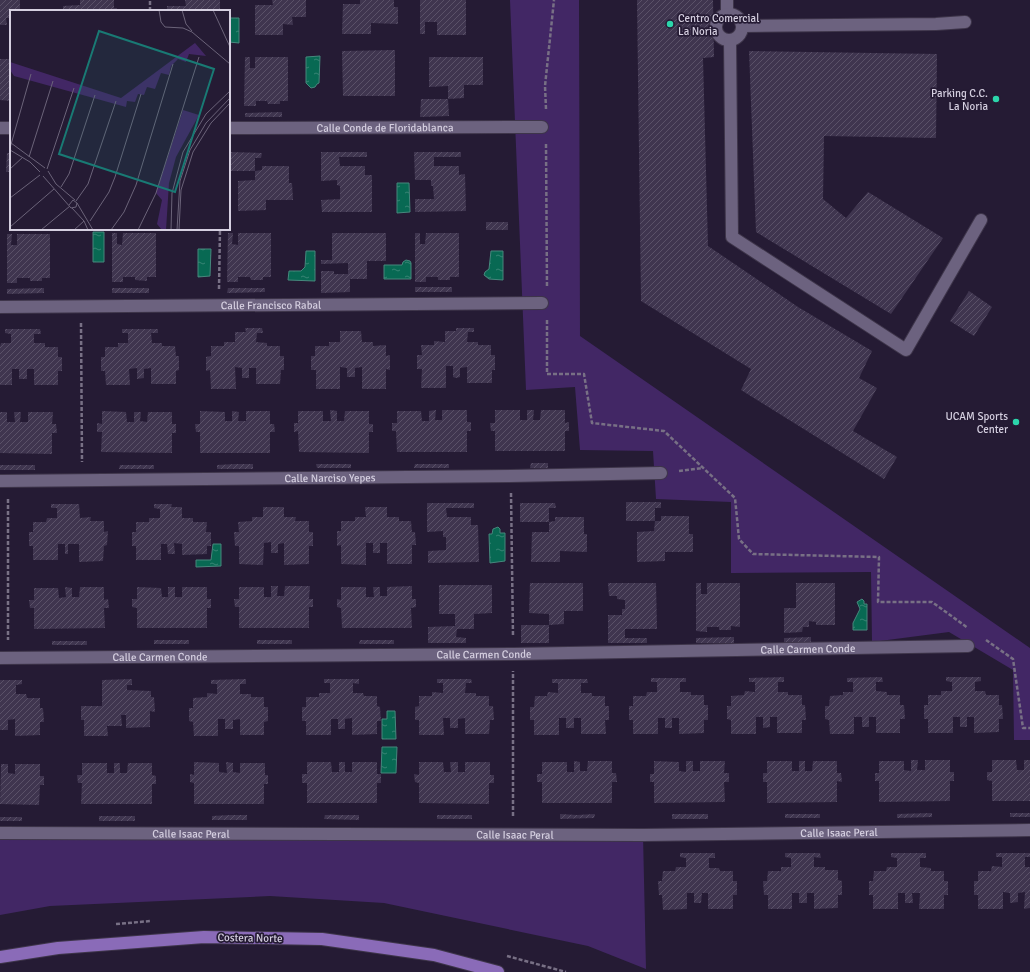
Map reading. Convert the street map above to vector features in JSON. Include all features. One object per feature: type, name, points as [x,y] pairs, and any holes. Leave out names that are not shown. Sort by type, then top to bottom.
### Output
[{"type":"main road","name":"Costera Norte","points":[[0,956],[58,948],[204,937],[322,939],[434,955],[498,972]]},
{"type":"street","points":[[727,0],[727,14]]},
{"type":"street","points":[[727,14],[734,15],[740,19],[742,26],[741,33],[737,38],[730,41],[723,40],[715,29],[716,22],[721,16],[727,14]]},
{"type":"street","points":[[742,26],[936,24],[965,22]]},
{"type":"street","points":[[730,41],[732,237],[906,350],[981,220]]},
{"type":"street","name":"Calle Conde de Floridablanca","points":[[230,128],[542,127]]},
{"type":"street","name":"Calle Francisco Rabal","points":[[0,307],[219,305],[544,299]]},
{"type":"street","name":"Calle Narciso Yepes","points":[[4,481],[518,476],[661,473]]},
{"type":"street","name":"Calle Carmen Conde","points":[[4,658],[506,654],[968,646]]},
{"type":"street","name":"Calle Isaac Peral","points":[[0,833],[643,835],[1030,830]]},
{"type":"path","points":[[546,113],[545,86],[554,0]]},
{"type":"path","points":[[544,299],[546,143]]},
{"type":"path","points":[[219,305],[220,230]]},
{"type":"path","points":[[81,307],[82,481]]},
{"type":"path","points":[[547,319],[547,374],[584,374],[592,423],[664,431],[735,498],[740,539],[753,554],[879,557],[878,602],[932,602],[968,628]]},
{"type":"path","points":[[661,473],[703,468]]},
{"type":"path","points":[[4,481],[4,658]]},
{"type":"path","points":[[981,636],[1013,659],[1023,728],[1030,728]]},
{"type":"shaded area","points":[[510,0],[579,0],[580,336],[1030,648],[1030,740],[1014,740],[1013,670],[949,632],[872,642],[871,572],[731,573],[731,502],[656,499],[653,451],[580,450],[575,387],[526,390]]},
{"type":"shaded area","points":[[0,833],[643,835],[646,969],[588,946],[384,903],[270,896],[50,906],[0,915]]},
{"type":"water","points":[[230,18],[239,18],[239,43],[230,42]]},
{"type":"water","points":[[320,56],[319,83],[315,87],[311,88],[306,83],[306,57]]},
{"type":"water","points":[[397,183],[409,183],[410,212],[397,213]]},
{"type":"water","points":[[93,232],[104,232],[104,262],[93,262]]},
{"type":"water","points":[[198,249],[211,249],[210,276],[198,277]]},
{"type":"water","points":[[306,251],[315,251],[315,281],[288,280],[289,271],[301,271],[305,267]]},
{"type":"water","points":[[491,251],[503,251],[503,280],[489,279],[484,275],[489,269]]},
{"type":"water","points":[[406,260],[410,261],[411,263],[411,279],[384,279],[384,265],[402,265]]},
{"type":"water","points":[[498,527],[500,529],[500,533],[505,533],[505,561],[490,563],[489,534],[492,534],[493,529]]},
{"type":"water","points":[[213,544],[221,544],[221,566],[196,567],[196,560],[211,560]]},
{"type":"water","points":[[862,599],[864,604],[867,604],[867,630],[853,630],[853,623],[860,609],[857,602]]},
{"type":"water","points":[[387,711],[395,711],[396,739],[382,739],[382,719],[387,719]]},
{"type":"water","points":[[382,747],[397,747],[396,773],[381,773]]},
{"type":"building","points":[[0,0],[20,0],[20,10],[10,10],[10,18],[6,18],[7,25],[0,25]]},
{"type":"building","points":[[80,0],[114,0],[114,8],[117,8],[117,10],[63,10],[63,6],[80,5]]},
{"type":"building","points":[[185,0],[220,0],[220,9],[223,10],[167,10],[167,6],[186,6]]},
{"type":"building","points":[[272,0],[306,0],[306,17],[292,17],[293,25],[283,24],[283,35],[255,35],[255,5],[273,5]]},
{"type":"building","points":[[360,0],[394,0],[394,7],[398,7],[398,24],[371,23],[371,34],[342,34],[343,4],[360,4]]},
{"type":"building","points":[[420,0],[466,0],[466,35],[437,35],[437,22],[425,22],[425,34],[420,34]]},
{"type":"building","points":[[637,0],[713,0],[714,57],[703,58],[708,246],[798,307],[872,351],[859,378],[877,388],[853,431],[897,457],[884,479],[741,390],[751,369],[641,301]]},
{"type":"building","points":[[395,50],[395,96],[343,96],[342,51]]},
{"type":"building","points":[[749,51],[937,54],[936,138],[824,136],[823,199],[846,218],[868,192],[943,238],[891,314],[756,232]]},
{"type":"building","points":[[245,57],[250,57],[250,68],[255,68],[255,57],[288,57],[288,101],[280,101],[280,104],[268,104],[267,101],[256,101],[256,106],[244,106]]},
{"type":"building","points":[[429,57],[483,57],[483,85],[464,85],[464,98],[448,99],[448,86],[429,87]]},
{"type":"building","points":[[0,59],[10,59],[10,101],[0,100]]},
{"type":"building","points":[[421,99],[448,99],[449,116],[420,117]]},
{"type":"building","points":[[282,112],[282,117],[245,117],[245,113]]},
{"type":"building","points":[[230,152],[262,153],[261,158],[255,158],[255,171],[230,171]]},
{"type":"building","points":[[321,152],[367,152],[367,157],[339,157],[340,166],[365,166],[365,175],[372,175],[372,212],[322,212],[321,200],[340,199],[340,186],[337,185],[337,180],[321,181]]},
{"type":"building","points":[[414,152],[461,152],[461,157],[434,157],[434,166],[459,166],[459,175],[465,174],[466,211],[415,212],[415,199],[434,199],[431,180],[415,180]]},
{"type":"building","points":[[7,153],[10,153],[10,172],[6,172]]},
{"type":"building","points":[[262,166],[289,166],[289,183],[292,183],[293,200],[266,200],[266,210],[238,211],[238,181],[255,180],[255,171],[262,170]]},
{"type":"building","points":[[486,222],[508,222],[508,230],[486,230]]},
{"type":"building","points":[[112,233],[117,233],[117,244],[122,245],[123,233],[156,233],[156,277],[147,277],[147,281],[135,280],[135,277],[123,277],[123,282],[112,282]]},
{"type":"building","points":[[228,233],[233,233],[232,244],[238,245],[238,233],[271,233],[271,277],[263,277],[263,280],[251,280],[250,277],[238,277],[238,282],[227,282]]},
{"type":"building","points":[[332,233],[386,233],[386,261],[367,261],[367,279],[350,279],[350,292],[321,293],[321,271],[334,271],[334,274],[348,274],[348,263],[321,264],[321,260],[332,260]]},
{"type":"building","points":[[415,233],[420,233],[420,244],[425,244],[426,233],[459,233],[459,277],[450,277],[450,280],[438,280],[438,277],[426,277],[426,282],[415,282]]},
{"type":"building","points":[[7,234],[12,234],[11,245],[17,245],[17,234],[50,234],[50,278],[42,278],[42,281],[30,281],[30,278],[17,278],[17,283],[7,283]]},
{"type":"building","points":[[415,287],[452,287],[452,292],[415,292]]},
{"type":"building","points":[[44,288],[44,293],[7,294],[7,289]]},
{"type":"building","points":[[112,288],[149,288],[149,293],[112,293]]},
{"type":"building","points":[[228,288],[265,288],[265,292],[227,293]]},
{"type":"building","points":[[969,291],[992,307],[974,336],[950,321]]},
{"type":"building","points":[[245,328],[262,328],[263,333],[257,333],[256,342],[267,343],[267,346],[280,346],[280,356],[284,356],[284,370],[281,370],[280,384],[256,384],[256,368],[249,368],[249,378],[242,378],[242,368],[235,367],[236,389],[211,389],[210,370],[206,371],[206,357],[211,356],[211,346],[224,346],[224,342],[235,342],[235,332],[246,332]]},
{"type":"building","points":[[456,328],[474,328],[474,332],[468,332],[467,342],[478,342],[478,345],[491,345],[491,355],[495,355],[495,370],[492,370],[492,383],[467,383],[467,367],[460,368],[460,377],[456,378],[453,377],[453,366],[446,366],[446,388],[421,388],[422,369],[417,369],[417,355],[422,355],[421,345],[434,345],[434,341],[445,342],[445,331],[456,331]]},
{"type":"building","points":[[5,329],[40,329],[41,334],[34,334],[34,343],[45,343],[45,347],[58,347],[58,357],[62,357],[62,371],[58,371],[58,385],[34,385],[34,369],[27,369],[27,379],[19,379],[19,369],[12,369],[12,385],[0,385],[1,343],[11,343],[11,334],[5,333]]},
{"type":"building","points":[[122,329],[158,329],[158,333],[151,333],[152,343],[162,343],[162,346],[175,346],[176,356],[179,356],[179,370],[176,371],[176,384],[151,384],[151,368],[144,369],[144,378],[137,379],[137,368],[129,369],[130,385],[106,385],[105,371],[101,371],[101,357],[105,357],[105,347],[118,347],[118,343],[128,343],[128,333],[122,333]]},
{"type":"building","points":[[340,331],[361,331],[362,342],[373,342],[373,346],[386,345],[386,356],[390,355],[390,370],[386,369],[386,389],[362,389],[362,367],[355,368],[355,377],[347,377],[347,368],[340,367],[340,389],[316,389],[316,370],[311,370],[311,356],[315,356],[315,346],[329,346],[329,342],[340,342]]},
{"type":"building","points":[[330,410],[337,411],[337,421],[344,421],[345,411],[369,411],[369,424],[373,424],[373,432],[369,432],[369,453],[299,452],[298,431],[294,432],[294,423],[298,423],[298,411],[323,411],[323,421],[331,421]]},
{"type":"building","points":[[436,410],[435,420],[442,420],[442,410],[467,410],[467,422],[471,422],[471,431],[467,431],[467,452],[397,452],[396,431],[392,431],[392,423],[397,423],[397,411],[421,411],[422,421],[429,421],[429,411]]},
{"type":"building","points":[[495,410],[520,410],[520,420],[527,420],[527,410],[534,410],[533,420],[540,420],[541,410],[565,410],[565,423],[569,422],[569,431],[565,431],[565,451],[495,451],[495,431],[491,431],[490,423],[495,423]]},
{"type":"building","points":[[102,411],[126,412],[127,422],[134,422],[134,412],[141,412],[140,421],[147,422],[148,412],[172,412],[172,424],[176,424],[176,433],[172,433],[172,453],[101,452],[102,432],[97,432],[97,423],[102,424]]},
{"type":"building","points":[[200,411],[225,412],[225,421],[232,421],[232,411],[239,412],[238,421],[246,421],[246,411],[270,411],[270,424],[274,424],[275,432],[270,432],[270,453],[200,453],[200,432],[196,432],[195,424],[200,424]]},
{"type":"building","points":[[0,412],[7,412],[7,422],[15,422],[14,412],[21,412],[20,422],[28,422],[28,412],[53,412],[52,424],[56,424],[57,433],[52,433],[52,454],[0,453]]},
{"type":"building","points":[[531,463],[548,463],[548,468],[530,468]]},
{"type":"building","points":[[253,464],[253,469],[217,469],[217,465]]},
{"type":"building","points":[[316,464],[351,464],[351,468],[317,468]]},
{"type":"building","points":[[415,464],[449,464],[449,468],[414,468]]},
{"type":"building","points":[[0,465],[35,465],[35,470],[0,470]]},
{"type":"building","points":[[120,465],[154,465],[154,469],[119,469]]},
{"type":"building","points":[[626,502],[661,502],[661,508],[655,508],[655,521],[626,521]]},
{"type":"building","points":[[427,503],[474,503],[474,508],[446,508],[447,517],[471,517],[471,525],[478,525],[479,562],[428,563],[428,551],[446,550],[446,537],[443,537],[443,531],[427,532]]},
{"type":"building","points":[[520,503],[555,503],[556,508],[549,508],[549,522],[520,522]]},
{"type":"building","points":[[51,504],[79,504],[80,518],[91,517],[90,521],[104,521],[104,532],[108,531],[107,545],[104,546],[103,561],[79,562],[79,544],[68,544],[68,554],[65,554],[65,544],[58,544],[58,560],[33,560],[33,546],[29,546],[29,532],[33,532],[33,522],[46,522],[47,518],[57,518],[57,508],[51,508]]},
{"type":"building","points":[[154,504],[172,504],[171,507],[182,507],[182,518],[193,518],[193,522],[207,522],[206,532],[211,532],[211,546],[207,546],[207,554],[182,555],[182,544],[174,543],[175,554],[168,554],[167,544],[161,544],[161,560],[136,560],[136,546],[132,546],[132,532],[136,532],[136,522],[149,522],[149,518],[160,518],[160,509],[154,508]]},
{"type":"building","points":[[263,507],[284,507],[284,517],[296,517],[295,521],[309,521],[309,532],[313,532],[313,546],[309,546],[309,564],[284,565],[284,543],[278,544],[278,553],[271,553],[271,542],[264,543],[263,565],[239,564],[239,546],[235,546],[234,532],[239,532],[238,522],[252,521],[252,517],[263,517]]},
{"type":"building","points":[[365,507],[387,507],[387,517],[399,517],[399,521],[411,521],[412,532],[415,532],[416,545],[412,545],[412,564],[387,564],[387,543],[380,543],[380,553],[373,553],[373,543],[366,543],[366,565],[341,564],[341,545],[337,546],[337,531],[341,531],[341,521],[355,521],[355,517],[366,517]]},
{"type":"building","points":[[661,516],[689,516],[689,534],[693,534],[693,552],[665,552],[665,561],[637,562],[637,532],[654,531],[655,521],[661,521]]},
{"type":"building","points":[[555,517],[584,517],[584,534],[587,534],[587,552],[560,551],[560,562],[531,562],[532,532],[549,532],[549,522],[555,521]]},
{"type":"building","points":[[530,583],[583,583],[583,611],[564,611],[564,624],[549,625],[549,614],[529,613]]},
{"type":"building","points":[[608,583],[656,583],[657,629],[625,629],[625,638],[647,638],[647,643],[608,643],[608,615],[622,615],[622,609],[625,609],[625,600],[617,599],[617,596],[609,596]]},
{"type":"building","points":[[696,583],[701,583],[701,594],[707,594],[707,583],[740,583],[740,627],[731,626],[731,630],[719,630],[719,627],[707,627],[707,632],[696,631]]},
{"type":"building","points":[[796,583],[835,583],[835,625],[816,625],[816,622],[809,621],[809,627],[803,627],[802,632],[784,633],[784,608],[796,608]]},
{"type":"building","points":[[439,585],[492,585],[492,613],[474,614],[474,629],[457,629],[456,637],[466,638],[466,643],[428,643],[428,627],[455,626],[455,614],[439,614]]},
{"type":"building","points":[[271,586],[278,586],[277,596],[284,596],[285,586],[310,586],[309,599],[313,599],[313,607],[309,607],[309,628],[239,628],[239,607],[235,607],[234,599],[239,599],[239,587],[264,587],[264,597],[271,597]]},
{"type":"building","points":[[412,586],[412,599],[416,599],[416,607],[411,608],[412,628],[342,628],[341,608],[337,607],[337,599],[341,600],[341,587],[366,587],[366,597],[374,597],[373,587],[380,587],[380,596],[387,596],[387,587]]},
{"type":"building","points":[[65,587],[72,588],[72,597],[79,597],[80,587],[104,587],[104,600],[108,599],[109,608],[104,608],[105,628],[34,629],[34,608],[30,608],[29,600],[34,600],[34,588],[58,588],[59,598],[66,597]]},
{"type":"building","points":[[137,587],[161,588],[162,597],[168,597],[168,587],[175,587],[175,597],[182,597],[182,587],[207,587],[207,599],[211,599],[211,608],[207,608],[207,628],[137,628],[137,608],[132,607],[132,599],[137,599]]},
{"type":"building","points":[[521,625],[549,625],[549,643],[521,643]]},
{"type":"building","points":[[734,637],[734,643],[696,643],[696,638]]},
{"type":"building","points":[[811,637],[811,642],[784,643],[784,638]]},
{"type":"building","points":[[154,640],[189,640],[189,644],[154,644]]},
{"type":"building","points":[[257,640],[292,640],[292,644],[257,644]]},
{"type":"building","points":[[360,640],[394,640],[394,644],[359,644]]},
{"type":"building","points":[[52,641],[87,641],[87,645],[52,645]]},
{"type":"building","points":[[784,677],[784,682],[778,682],[778,692],[788,692],[788,695],[802,695],[802,705],[805,705],[806,720],[802,720],[802,733],[777,733],[777,717],[770,717],[770,727],[763,728],[763,717],[756,717],[756,734],[731,734],[731,720],[727,719],[727,706],[731,706],[731,696],[744,695],[745,691],[755,692],[755,682],[749,682],[749,678]]},
{"type":"building","points":[[882,677],[883,682],[876,682],[876,691],[887,692],[887,695],[900,695],[900,705],[904,705],[905,719],[900,719],[900,733],[876,733],[876,717],[869,717],[869,727],[862,727],[862,717],[854,717],[854,734],[830,734],[829,720],[825,719],[825,706],[829,706],[830,696],[843,695],[843,692],[853,692],[853,682],[847,682],[847,678]]},
{"type":"building","points":[[946,677],[981,677],[981,681],[975,682],[975,691],[985,691],[986,695],[999,695],[999,705],[1002,705],[1003,719],[999,719],[999,732],[974,733],[974,717],[967,717],[967,727],[960,727],[960,717],[953,717],[953,733],[928,733],[928,719],[924,719],[924,705],[928,705],[928,695],[941,695],[941,691],[952,691],[952,682],[946,681]]},
{"type":"building","points":[[651,678],[686,678],[686,682],[680,682],[680,692],[691,692],[691,695],[704,695],[704,705],[708,705],[708,720],[704,720],[704,733],[679,734],[679,718],[672,718],[672,728],[665,728],[665,718],[658,718],[658,734],[633,734],[633,720],[629,720],[629,706],[633,706],[633,696],[646,696],[647,692],[657,692],[657,682],[651,682]]},
{"type":"building","points":[[132,679],[132,685],[127,685],[127,690],[151,691],[151,697],[154,697],[155,712],[150,711],[150,727],[126,728],[126,715],[121,715],[122,726],[107,726],[108,736],[84,736],[84,720],[81,720],[81,706],[102,706],[102,680]]},
{"type":"building","points":[[246,679],[246,684],[240,684],[240,694],[251,694],[251,697],[264,697],[264,707],[268,707],[268,721],[264,722],[264,735],[240,735],[240,719],[233,720],[233,729],[225,729],[225,719],[218,719],[218,736],[194,736],[193,722],[189,721],[189,708],[193,708],[193,698],[207,697],[207,693],[217,694],[217,684],[211,684],[211,680]]},
{"type":"building","points":[[324,679],[359,679],[359,684],[353,683],[353,693],[363,693],[364,696],[377,696],[377,706],[380,707],[381,721],[377,721],[377,734],[352,735],[352,718],[345,719],[345,729],[338,729],[338,719],[331,719],[331,735],[306,735],[306,721],[302,721],[302,707],[306,707],[306,697],[319,697],[319,693],[330,693],[330,683],[324,683]]},
{"type":"building","points":[[437,679],[471,679],[472,683],[466,683],[465,693],[476,693],[476,696],[489,696],[489,706],[493,706],[494,720],[490,720],[489,734],[465,734],[465,718],[458,719],[458,728],[450,728],[450,718],[443,718],[444,735],[419,735],[419,720],[415,720],[415,707],[419,706],[419,696],[432,696],[432,692],[443,693],[443,683],[437,683]]},
{"type":"building","points":[[552,679],[587,679],[588,683],[581,683],[581,693],[592,693],[592,696],[605,696],[605,706],[609,706],[609,720],[605,720],[606,734],[581,734],[581,718],[574,718],[574,728],[566,728],[566,718],[559,718],[559,735],[534,735],[534,720],[530,720],[530,707],[534,707],[535,696],[547,696],[548,692],[558,693],[558,683],[552,683]]},
{"type":"building","points":[[0,680],[22,680],[22,684],[16,685],[16,694],[26,694],[27,698],[40,698],[40,708],[43,708],[44,722],[40,722],[40,735],[15,736],[15,719],[8,720],[8,730],[0,730]]},
{"type":"building","points":[[911,760],[918,760],[917,770],[925,770],[925,760],[950,760],[950,772],[954,772],[954,781],[950,781],[950,801],[879,802],[879,781],[875,781],[875,773],[879,773],[879,761],[904,761],[904,770],[911,771]]},
{"type":"building","points":[[992,760],[1016,760],[1017,770],[1024,770],[1024,760],[1030,760],[1030,801],[992,801],[992,781],[987,780],[987,772],[992,772]]},
{"type":"building","points":[[574,761],[580,762],[580,771],[587,771],[588,761],[612,761],[612,773],[616,773],[617,782],[612,782],[612,803],[542,803],[542,782],[537,782],[537,774],[542,774],[542,762],[567,762],[567,772],[574,772]]},
{"type":"building","points":[[654,761],[679,762],[679,771],[686,772],[686,761],[693,761],[693,771],[700,771],[700,761],[725,761],[724,773],[729,773],[729,782],[724,782],[725,802],[654,803],[654,782],[650,782],[650,774],[654,774]]},
{"type":"building","points":[[767,761],[792,761],[792,771],[799,771],[799,761],[805,761],[805,771],[812,771],[813,761],[837,761],[837,773],[841,773],[842,782],[837,781],[837,802],[767,803],[767,782],[763,782],[763,773],[767,773]]},
{"type":"building","points":[[194,762],[219,763],[219,772],[227,773],[226,762],[233,763],[233,772],[240,773],[240,763],[265,763],[265,775],[268,775],[268,784],[264,784],[264,804],[194,804],[194,783],[190,782],[190,774],[194,775]]},
{"type":"building","points":[[307,762],[331,762],[332,772],[339,772],[339,762],[345,762],[345,772],[352,772],[352,762],[377,762],[377,774],[381,774],[381,783],[377,783],[377,803],[307,803],[307,783],[302,783],[302,774],[307,774]]},
{"type":"building","points":[[419,762],[443,762],[444,772],[451,772],[450,762],[458,762],[458,772],[465,772],[465,762],[490,762],[490,775],[494,775],[494,783],[489,783],[489,804],[419,803],[419,783],[415,782],[414,774],[419,775]]},
{"type":"building","points":[[82,763],[107,763],[107,773],[114,773],[114,763],[120,763],[120,773],[127,773],[128,763],[152,763],[152,775],[156,776],[156,784],[152,784],[152,804],[81,804],[82,783],[78,783],[77,775],[82,775]]},
{"type":"building","points":[[1,764],[8,764],[8,773],[15,774],[15,764],[40,764],[40,776],[44,776],[44,785],[40,785],[39,805],[0,804]]},
{"type":"building","points":[[932,813],[932,817],[897,818],[897,814]]},
{"type":"building","points":[[1010,813],[1030,813],[1030,817],[1010,817]]},
{"type":"building","points":[[560,814],[595,814],[594,818],[560,819]]},
{"type":"building","points":[[672,814],[708,814],[708,819],[672,819]]},
{"type":"building","points":[[785,814],[820,814],[820,818],[785,818]]},
{"type":"building","points":[[247,815],[247,820],[212,820],[212,816]]},
{"type":"building","points":[[325,815],[359,815],[359,820],[324,819]]},
{"type":"building","points":[[437,815],[472,815],[472,819],[437,819]]},
{"type":"building","points":[[99,816],[135,816],[135,821],[99,821]]},
{"type":"building","points":[[0,817],[22,817],[22,821],[0,821]]},
{"type":"building","points":[[680,853],[715,853],[715,858],[709,858],[709,868],[719,868],[720,871],[733,871],[733,881],[737,881],[737,895],[733,895],[733,909],[708,909],[708,893],[702,893],[701,903],[694,903],[694,893],[687,893],[687,909],[663,910],[662,895],[659,895],[658,881],[662,881],[663,871],[675,871],[676,867],[686,867],[686,858],[680,857]]},
{"type":"building","points":[[785,853],[820,853],[821,858],[814,857],[814,867],[825,867],[825,870],[838,870],[838,880],[842,881],[842,895],[838,895],[838,908],[814,909],[814,893],[807,893],[807,903],[799,903],[799,893],[792,893],[792,909],[768,909],[768,895],[764,895],[763,881],[767,881],[768,871],[781,871],[781,867],[791,867],[791,858],[785,857]]},
{"type":"building","points":[[891,853],[926,853],[926,858],[920,858],[920,867],[931,868],[931,871],[944,871],[944,881],[948,881],[948,895],[944,895],[944,909],[919,909],[920,893],[912,893],[913,903],[905,903],[905,893],[898,893],[898,909],[873,909],[873,895],[869,895],[869,881],[873,881],[874,871],[886,871],[887,867],[897,867],[897,858],[891,857]]},
{"type":"building","points":[[996,853],[1030,853],[1030,857],[1025,857],[1025,867],[1030,867],[1030,908],[1024,909],[1025,892],[1018,893],[1018,902],[1010,903],[1010,893],[1003,892],[1003,909],[978,909],[978,895],[974,895],[974,881],[978,881],[978,871],[991,871],[992,866],[1002,867],[1002,857],[996,857]]},
{"type":"place","name":"Centro Comercial La Noria","points":[[670,24]]},
{"type":"place","name":"Parking C.C. La Noria","points":[[996,99]]},
{"type":"place","name":"UCAM Sports Center","points":[[1016,422]]}]
